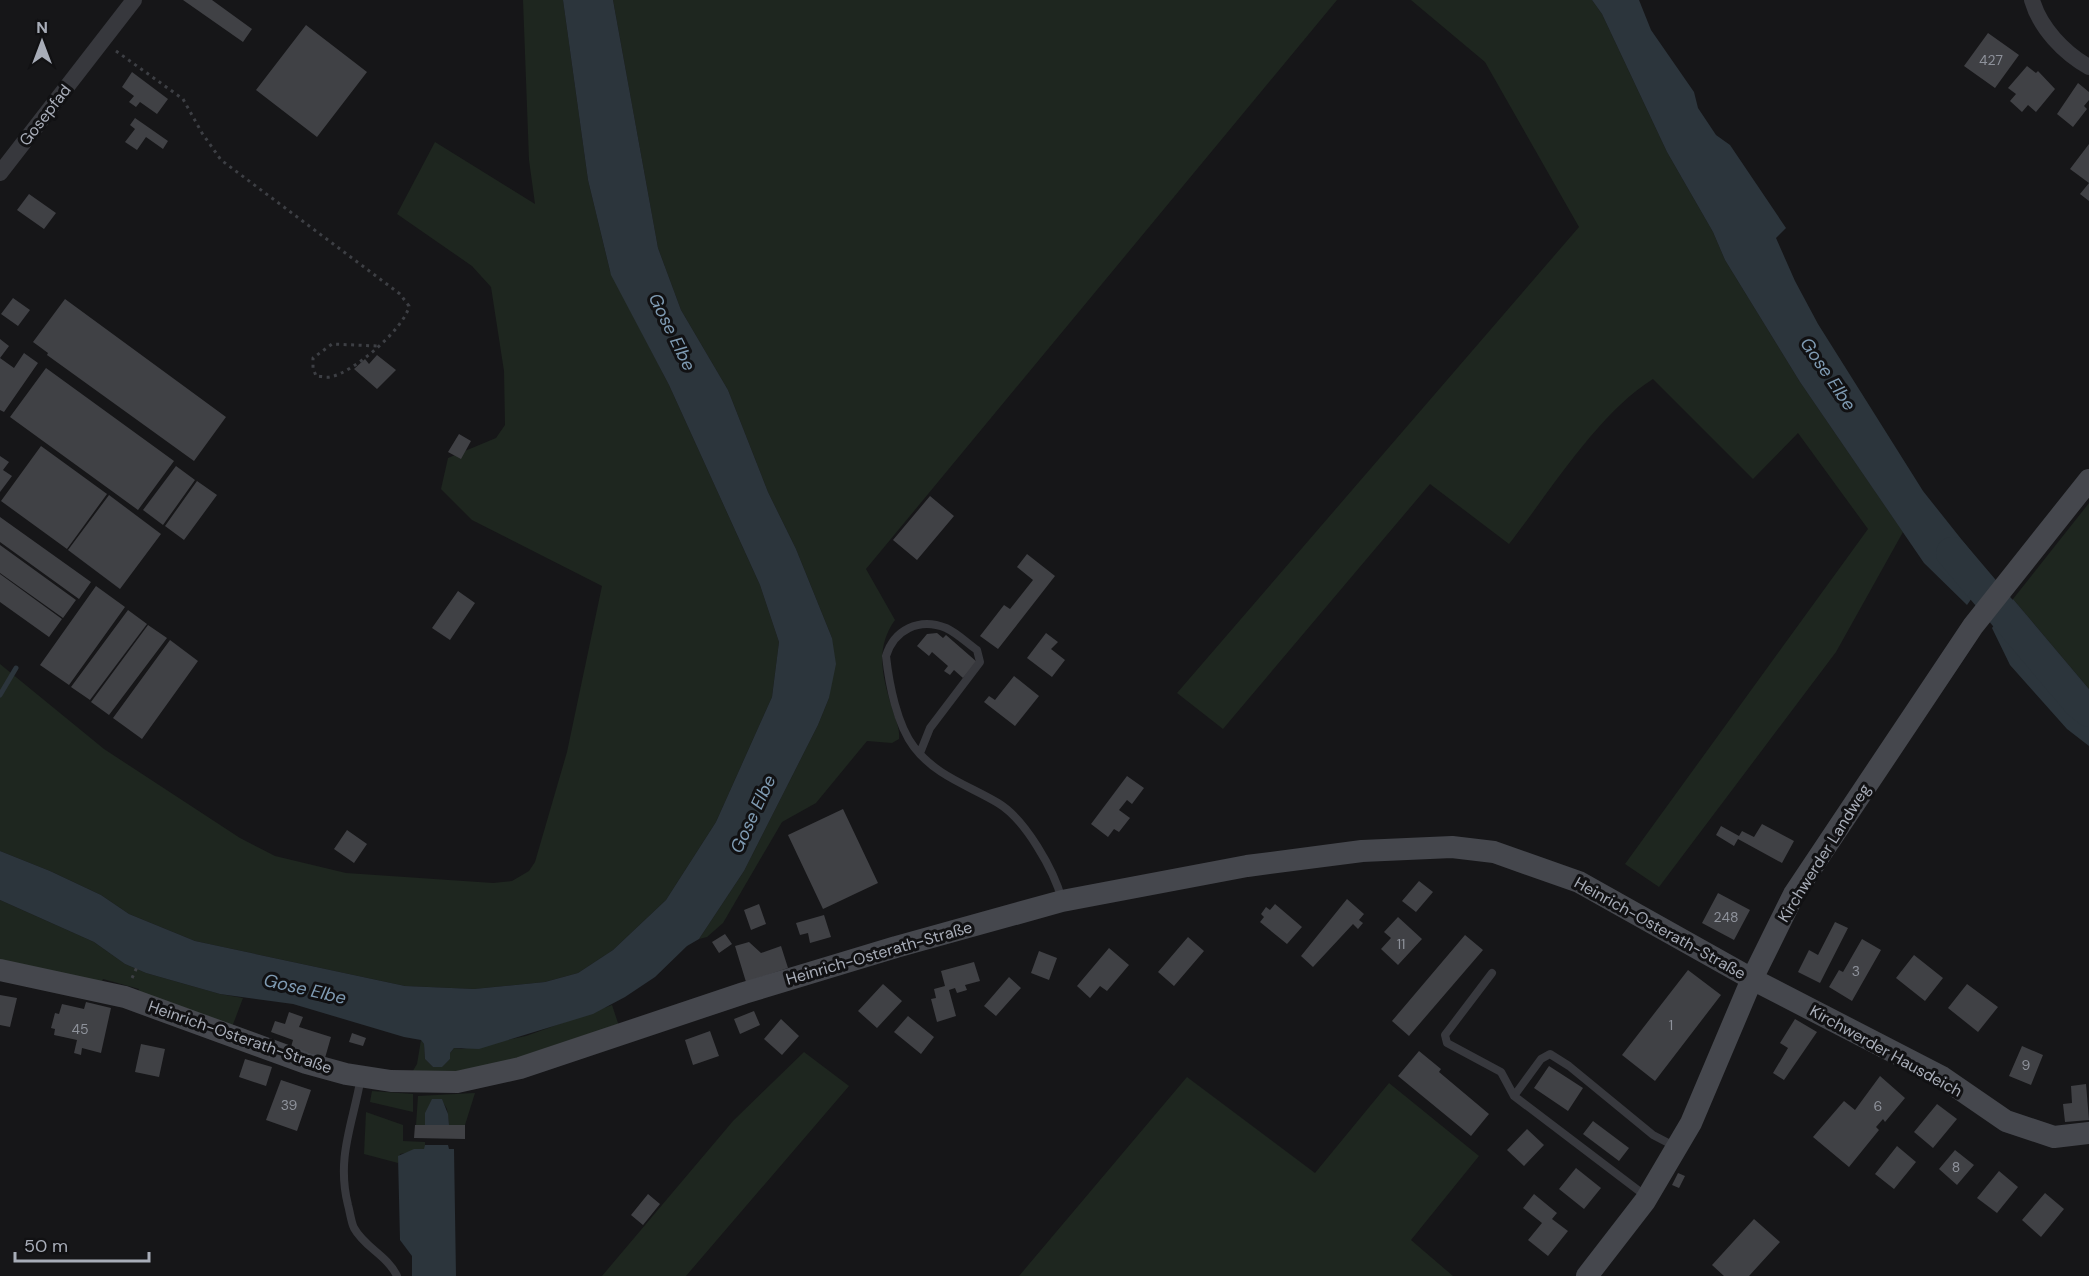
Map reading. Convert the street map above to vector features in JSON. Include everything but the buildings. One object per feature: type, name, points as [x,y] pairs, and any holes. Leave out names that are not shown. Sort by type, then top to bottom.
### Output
[{"type":"street","name":"Gosepfad","points":[[0,173],[134,0]]},
{"type":"street","points":[[2032,0],[2046,27],[2059,45],[2089,67]]},
{"type":"street","name":"Kirchwerder Landweg","points":[[1587,1276],[1647,1197],[1677,1147],[1722,1054],[1752,979],[1794,894],[1973,626],[2089,480]]},
{"type":"street","name":"Heinrich-Osterath-Straße","points":[[0,970],[125,997],[306,1063],[361,1077],[437,1083],[491,1076],[744,993],[896,947],[1062,901],[1259,865],[1362,851],[1452,847],[1494,852],[1579,882],[1752,979]]},
{"type":"street","name":"Kirchwerder Hausdeich","points":[[1752,979],[1942,1077],[2006,1121],[2054,1137],[2089,1133]]},
{"type":"lane","points":[[920,753],[930,728],[980,662],[980,654],[977,650],[946,628],[929,624],[912,625],[897,634],[886,656],[903,726],[920,753],[952,780],[998,803],[1013,814],[1058,883],[1062,901]]},
{"type":"lane","points":[[1492,973],[1444,1035],[1447,1043],[1458,1052],[1501,1072],[1514,1096],[1647,1197]]},
{"type":"lane","points":[[1514,1096],[1541,1059],[1550,1054],[1569,1066],[1653,1135],[1677,1147]]},
{"type":"lane","points":[[361,1077],[357,1103],[346,1138],[343,1182],[354,1227],[365,1242],[383,1256],[397,1276]]},
{"type":"path","points":[[102,41],[183,99],[202,134],[221,160],[400,294],[409,306],[407,316],[398,330],[353,365],[331,377],[316,376],[313,358],[332,344],[377,346]]},
{"type":"shaded area","points":[[523,0],[563,0],[588,180],[610,271],[669,385],[760,585],[779,642],[772,697],[716,822],[666,900],[613,950],[578,973],[545,982],[474,989],[405,986],[195,941],[129,914],[101,895],[0,851],[0,664],[104,749],[240,838],[275,856],[346,873],[493,883],[512,881],[529,871],[535,862],[567,752],[602,586],[472,520],[441,489],[448,458],[496,438],[505,425],[504,371],[491,287],[472,266],[397,214],[435,142],[535,204],[529,160]]},
{"type":"shaded area","points":[[613,0],[1337,0],[866,569],[895,620],[884,642],[882,664],[899,739],[892,743],[867,741],[816,803],[782,822],[723,923],[707,937],[699,939],[744,871],[818,725],[829,698],[832,638],[796,549],[768,492],[728,390],[681,310],[658,248]]},
{"type":"shaded area","points":[[1411,0],[1592,0],[1602,14],[1667,152],[1713,232],[1725,260],[1800,382],[1903,532],[1836,652],[1659,887],[1625,864],[1868,529],[1798,433],[1753,479],[1653,379],[1613,412],[1594,433],[1509,544],[1430,484],[1223,729],[1177,693],[1579,227],[1485,62]]},
{"type":"shaded area","points":[[2089,503],[2089,689],[2013,599]]},
{"type":"shaded area","points":[[0,900],[94,942],[125,964],[146,973],[220,994],[243,998],[232,1027],[137,994],[139,989],[103,979],[101,984],[0,963]]},
{"type":"shaded area","points":[[612,1005],[619,1026],[482,1070],[411,1074],[417,1064],[421,1040],[424,1044],[425,1059],[433,1067],[441,1067],[450,1059],[450,1053],[454,1048],[462,1049],[526,1036]]},
{"type":"shaded area","points":[[804,1052],[849,1086],[686,1276],[602,1276],[733,1121]]},
{"type":"shaded area","points":[[1187,1077],[1315,1173],[1389,1083],[1479,1156],[1411,1240],[1453,1276],[1019,1276]]},
{"type":"shaded area","points":[[372,1091],[413,1094],[413,1112],[370,1102]]},
{"type":"shaded area","points":[[475,1093],[465,1125],[449,1125],[447,1109],[441,1099],[425,1118],[425,1125],[416,1125],[418,1096]]},
{"type":"shaded area","points":[[366,1112],[403,1125],[403,1141],[425,1142],[425,1149],[400,1154],[398,1163],[364,1154]]},
{"type":"water","points":[[563,0],[613,0],[658,248],[681,310],[728,390],[768,492],[796,549],[832,638],[836,664],[829,698],[818,725],[744,871],[699,939],[687,946],[655,977],[625,997],[593,1014],[479,1049],[454,1048],[450,1053],[450,1059],[442,1067],[433,1067],[425,1059],[424,1044],[421,1040],[293,1004],[220,994],[146,973],[125,964],[94,942],[0,900],[0,851],[101,895],[129,914],[195,941],[405,986],[474,989],[545,982],[578,973],[613,950],[666,900],[716,822],[772,697],[779,642],[760,585],[669,385],[611,275],[588,180]]},
{"type":"water","points":[[1592,0],[1639,0],[1651,30],[1694,92],[1698,108],[1716,135],[1730,145],[1786,228],[1776,238],[1818,324],[1923,491],[1989,574],[1967,605],[1924,563],[1800,382],[1725,260],[1713,232],[1667,152],[1602,14]]},
{"type":"water","points":[[2013,599],[2089,689],[2089,746],[2067,729],[2010,665],[1992,628]]},
{"type":"water","points":[[432,1099],[442,1099],[448,1114],[449,1125],[425,1125],[425,1113]]},
{"type":"water","points":[[425,1145],[448,1145],[449,1149],[454,1149],[456,1276],[412,1276],[412,1256],[400,1240],[398,1156],[414,1149],[424,1149]]},
{"type":"waterway","name":"Gose Elbe","points":[[1952,553],[2079,703],[2089,711]]},
{"type":"waterway","points":[[0,695],[16,668]]}]
